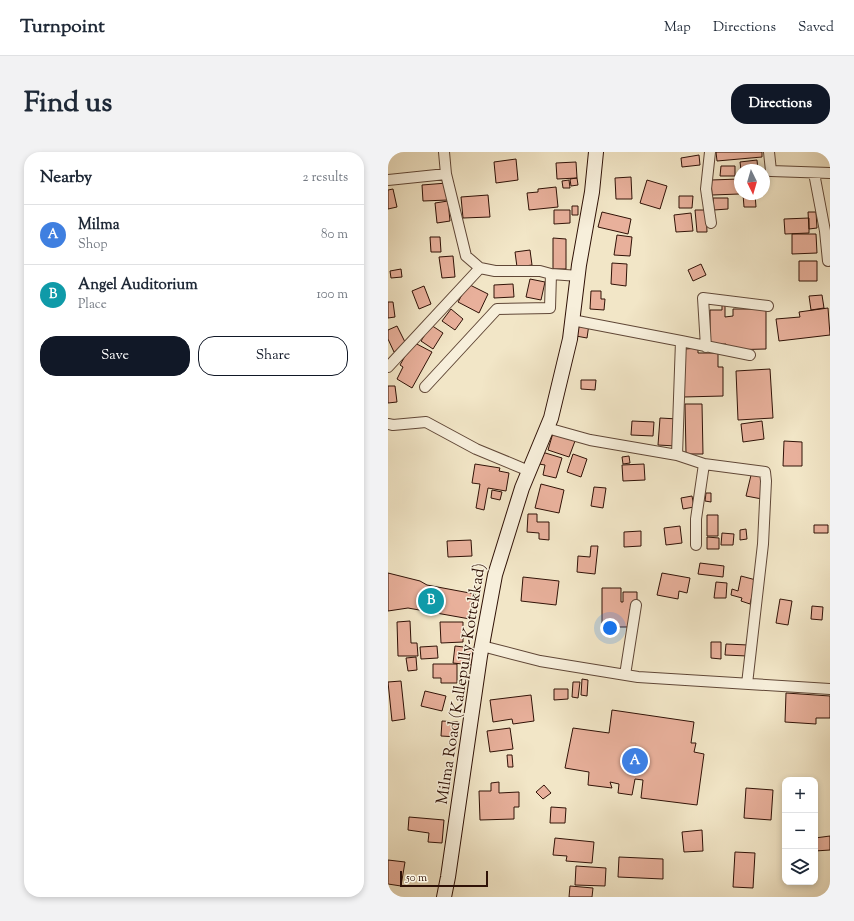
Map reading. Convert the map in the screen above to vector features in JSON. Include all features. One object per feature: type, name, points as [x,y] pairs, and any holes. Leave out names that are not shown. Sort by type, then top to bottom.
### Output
[{"type":"main road","name":"Milma Road (Kallepully-Kottekkad)","points":[[444,897],[458,815],[482,646],[495,575],[522,488],[551,418],[568,347],[579,276],[579,265],[592,192],[596,152]]},
{"type":"street","points":[[444,152],[446,174],[466,256],[480,268],[496,271],[540,271],[551,274],[579,276]]},
{"type":"street","points":[[710,152],[706,189],[711,222]]},
{"type":"street","points":[[769,152],[771,171],[830,173]]},
{"type":"street","points":[[814,172],[825,231],[828,261]]},
{"type":"street","points":[[388,180],[446,174]]},
{"type":"street","points":[[388,367],[480,268]]},
{"type":"street","points":[[424,387],[497,309],[550,308],[551,274]]},
{"type":"street","points":[[706,347],[703,298],[768,306]]},
{"type":"street","points":[[572,320],[750,355]]},
{"type":"street","points":[[677,455],[681,341]]},
{"type":"street","points":[[388,424],[393,425],[426,422],[476,449],[529,472]]},
{"type":"street","points":[[546,428],[590,440],[677,455],[704,464],[765,472],[766,481],[763,544],[747,684]]},
{"type":"street","points":[[696,545],[696,519],[704,464]]},
{"type":"street","points":[[625,675],[636,605]]},
{"type":"street","points":[[482,646],[540,661],[638,677],[830,689]]},
{"type":"building","points":[[716,152],[762,152],[762,157],[717,161]]},
{"type":"building","points":[[699,155],[700,165],[682,167],[681,158]]},
{"type":"building","points":[[516,159],[518,180],[496,183],[494,162]]},
{"type":"building","points":[[757,160],[757,164],[740,164],[740,162]]},
{"type":"building","points":[[576,162],[577,178],[557,179],[556,163]]},
{"type":"building","points":[[721,166],[734,166],[734,176],[720,176]]},
{"type":"building","points":[[631,177],[632,199],[616,199],[615,178]]},
{"type":"building","points":[[577,178],[578,185],[571,186],[570,179]]},
{"type":"building","points":[[734,179],[734,194],[712,195],[711,180]]},
{"type":"building","points":[[569,180],[570,188],[563,188],[562,181]]},
{"type":"building","points":[[647,180],[667,186],[660,209],[640,203]]},
{"type":"building","points":[[447,183],[448,200],[423,201],[422,185]]},
{"type":"building","points":[[556,187],[558,207],[529,210],[527,193],[538,192],[538,189]]},
{"type":"building","points":[[393,189],[397,207],[388,209],[388,190]]},
{"type":"building","points":[[488,195],[490,217],[463,218],[461,197]]},
{"type":"building","points":[[679,196],[693,196],[692,208],[679,208]]},
{"type":"building","points":[[713,198],[728,198],[728,209],[714,210]]},
{"type":"building","points":[[743,200],[755,200],[756,207],[744,207]]},
{"type":"building","points":[[448,201],[450,221],[437,223],[435,203]]},
{"type":"building","points":[[572,206],[578,206],[578,215],[572,215]]},
{"type":"building","points":[[554,210],[570,210],[570,223],[554,224]]},
{"type":"building","points":[[695,210],[706,210],[707,232],[697,232]]},
{"type":"building","points":[[602,212],[631,219],[628,234],[598,227]]},
{"type":"building","points":[[808,212],[816,212],[817,228],[809,229]]},
{"type":"building","points":[[691,213],[693,231],[676,232],[674,215]]},
{"type":"building","points":[[809,218],[809,233],[785,234],[784,219]]},
{"type":"building","points":[[792,234],[816,234],[817,253],[792,254]]},
{"type":"building","points":[[617,235],[632,237],[630,256],[614,255]]},
{"type":"building","points":[[430,237],[440,237],[441,252],[431,252]]},
{"type":"building","points":[[553,238],[566,239],[566,269],[553,269]]},
{"type":"building","points":[[530,250],[532,265],[517,267],[515,252]]},
{"type":"building","points":[[453,256],[455,277],[442,278],[439,257]]},
{"type":"building","points":[[799,261],[817,261],[817,281],[799,281]]},
{"type":"building","points":[[612,263],[627,264],[626,286],[611,284]]},
{"type":"building","points":[[701,264],[706,275],[693,281],[688,270]]},
{"type":"building","points":[[401,269],[402,277],[391,278],[390,271]]},
{"type":"building","points":[[530,279],[545,282],[541,300],[526,297]]},
{"type":"building","points":[[468,284],[488,294],[479,313],[458,302]]},
{"type":"building","points":[[513,284],[514,297],[494,298],[494,285]]},
{"type":"building","points":[[424,286],[431,304],[419,309],[412,291]]},
{"type":"building","points":[[591,291],[601,291],[601,299],[605,299],[604,310],[590,309]]},
{"type":"building","points":[[822,295],[824,308],[811,310],[809,296]]},
{"type":"building","points":[[388,302],[393,302],[395,317],[388,318]]},
{"type":"building","points":[[722,302],[725,302],[725,317],[733,316],[733,309],[766,309],[766,349],[726,350],[726,344],[710,345],[710,310],[722,310]]},
{"type":"building","points":[[828,308],[830,335],[779,341],[776,319],[800,317],[799,312]]},
{"type":"building","points":[[451,309],[463,319],[455,330],[442,321]]},
{"type":"building","points":[[578,322],[589,324],[587,338],[576,336]]},
{"type":"building","points":[[431,325],[443,333],[433,349],[421,341]]},
{"type":"building","points":[[397,326],[407,346],[394,352],[388,339],[388,330]]},
{"type":"building","points":[[413,342],[432,352],[412,388],[397,379],[403,367],[400,365]]},
{"type":"building","points":[[698,348],[698,353],[718,353],[718,367],[723,367],[723,396],[683,397],[685,349]]},
{"type":"building","points":[[770,369],[773,418],[738,420],[736,371]]},
{"type":"building","points":[[581,380],[596,380],[595,390],[581,389]]},
{"type":"building","points":[[388,386],[395,386],[397,402],[388,403]]},
{"type":"building","points":[[685,404],[702,404],[703,454],[686,454]]},
{"type":"building","points":[[660,418],[678,419],[676,446],[658,445]]},
{"type":"building","points":[[632,421],[654,422],[653,436],[631,435]]},
{"type":"building","points":[[762,421],[764,439],[743,442],[741,424]]},
{"type":"building","points":[[553,433],[575,441],[569,457],[548,450]]},
{"type":"building","points":[[784,441],[802,442],[802,466],[783,466]]},
{"type":"building","points":[[542,452],[562,458],[556,478],[543,475],[545,465],[539,464]]},
{"type":"building","points":[[573,454],[587,459],[581,477],[567,472]]},
{"type":"building","points":[[629,456],[630,463],[623,464],[622,457]]},
{"type":"building","points":[[475,464],[500,468],[499,471],[509,473],[506,491],[488,488],[484,510],[476,508],[480,484],[472,483]]},
{"type":"building","points":[[644,464],[645,480],[623,481],[622,465]]},
{"type":"building","points":[[752,471],[767,475],[762,499],[746,496]]},
{"type":"building","points":[[541,484],[564,490],[559,513],[535,508]]},
{"type":"building","points":[[594,487],[606,488],[603,508],[591,506]]},
{"type":"building","points":[[492,490],[502,492],[500,500],[491,498]]},
{"type":"building","points":[[706,493],[711,493],[711,502],[705,501]]},
{"type":"building","points":[[692,496],[694,507],[683,509],[681,498]]},
{"type":"building","points":[[528,514],[537,514],[537,522],[549,522],[549,540],[539,539],[539,533],[527,532]]},
{"type":"building","points":[[707,515],[718,515],[718,536],[707,536]]},
{"type":"building","points":[[814,525],[828,525],[828,533],[814,533]]},
{"type":"building","points":[[680,526],[682,543],[666,545],[664,528]]},
{"type":"building","points":[[746,529],[747,539],[740,540],[740,530]]},
{"type":"building","points":[[641,531],[641,546],[624,547],[624,532]]},
{"type":"building","points":[[722,533],[734,534],[733,545],[721,545]]},
{"type":"building","points":[[707,537],[719,538],[719,549],[707,549]]},
{"type":"building","points":[[471,540],[472,556],[448,557],[447,541]]},
{"type":"building","points":[[591,546],[598,546],[595,574],[577,572],[578,556],[590,557]]},
{"type":"building","points":[[700,563],[724,566],[723,577],[698,574]]},
{"type":"building","points":[[388,573],[420,581],[427,585],[475,594],[470,619],[408,608],[388,611]]},
{"type":"building","points":[[662,573],[690,578],[687,593],[679,591],[678,599],[657,595]]},
{"type":"building","points":[[741,576],[756,580],[750,604],[741,601],[742,598],[731,595],[732,589],[738,591]]},
{"type":"building","points":[[523,577],[559,581],[556,605],[521,601]]},
{"type":"building","points":[[716,582],[727,583],[726,598],[714,598]]},
{"type":"building","points":[[602,588],[621,588],[621,602],[623,602],[623,592],[637,592],[637,609],[630,609],[629,627],[602,627]]},
{"type":"building","points":[[780,599],[792,601],[788,625],[776,623]]},
{"type":"building","points":[[812,606],[823,607],[822,620],[811,619]]},
{"type":"building","points":[[410,621],[411,643],[417,643],[418,656],[398,656],[397,622]]},
{"type":"building","points":[[440,622],[463,622],[463,642],[441,643]]},
{"type":"building","points":[[711,642],[721,642],[721,659],[711,658]]},
{"type":"building","points":[[726,644],[748,645],[747,656],[725,655]]},
{"type":"building","points":[[437,646],[438,658],[421,659],[420,647]]},
{"type":"building","points":[[455,646],[473,648],[472,665],[453,663]]},
{"type":"building","points":[[416,657],[417,670],[408,671],[406,658]]},
{"type":"building","points":[[433,664],[457,664],[457,683],[441,683],[441,678],[433,678]]},
{"type":"building","points":[[582,679],[588,680],[587,696],[581,695]]},
{"type":"building","points":[[401,681],[405,719],[392,721],[388,682]]},
{"type":"building","points":[[573,682],[580,682],[578,698],[572,697]]},
{"type":"building","points":[[554,689],[568,689],[568,699],[554,700]]},
{"type":"building","points":[[425,691],[446,696],[442,711],[421,706]]},
{"type":"building","points":[[786,693],[830,696],[830,718],[816,718],[816,724],[785,722]]},
{"type":"building","points":[[531,695],[534,721],[513,724],[512,719],[493,722],[490,700]]},
{"type":"building","points":[[612,710],[694,722],[691,743],[696,743],[694,752],[704,754],[697,805],[641,798],[643,780],[635,779],[632,795],[618,793],[619,784],[610,782],[612,788],[588,785],[589,772],[565,768],[573,728],[609,733]]},
{"type":"building","points":[[442,721],[459,722],[458,737],[441,736]]},
{"type":"building","points":[[510,728],[513,749],[490,752],[487,731]]},
{"type":"building","points":[[507,755],[512,755],[513,767],[508,767]]},
{"type":"building","points":[[499,782],[499,793],[519,792],[519,807],[514,807],[514,819],[480,820],[479,791],[491,791],[491,783]]},
{"type":"building","points":[[544,785],[551,793],[543,799],[536,792]]},
{"type":"building","points":[[746,788],[773,790],[771,820],[744,818]]},
{"type":"building","points":[[551,807],[566,808],[565,823],[550,823]]},
{"type":"building","points":[[409,817],[444,820],[442,843],[428,842],[429,833],[408,830]]},
{"type":"building","points":[[702,830],[703,851],[684,852],[682,832]]},
{"type":"building","points":[[830,836],[830,850],[818,851],[818,838]]},
{"type":"building","points":[[555,838],[594,842],[592,863],[566,861],[567,856],[553,855]]},
{"type":"building","points":[[735,852],[755,853],[753,888],[733,887]]},
{"type":"building","points":[[619,857],[663,859],[663,879],[618,877]]},
{"type":"building","points":[[388,860],[405,862],[401,886],[388,884]]},
{"type":"building","points":[[576,866],[606,868],[605,886],[575,885]]},
{"type":"building","points":[[570,886],[593,888],[592,897],[569,897]]},
{"type":"place","name":"Angel Auditorium","points":[[431,601]]},
{"type":"place","name":"Milma","points":[[635,761]]}]
